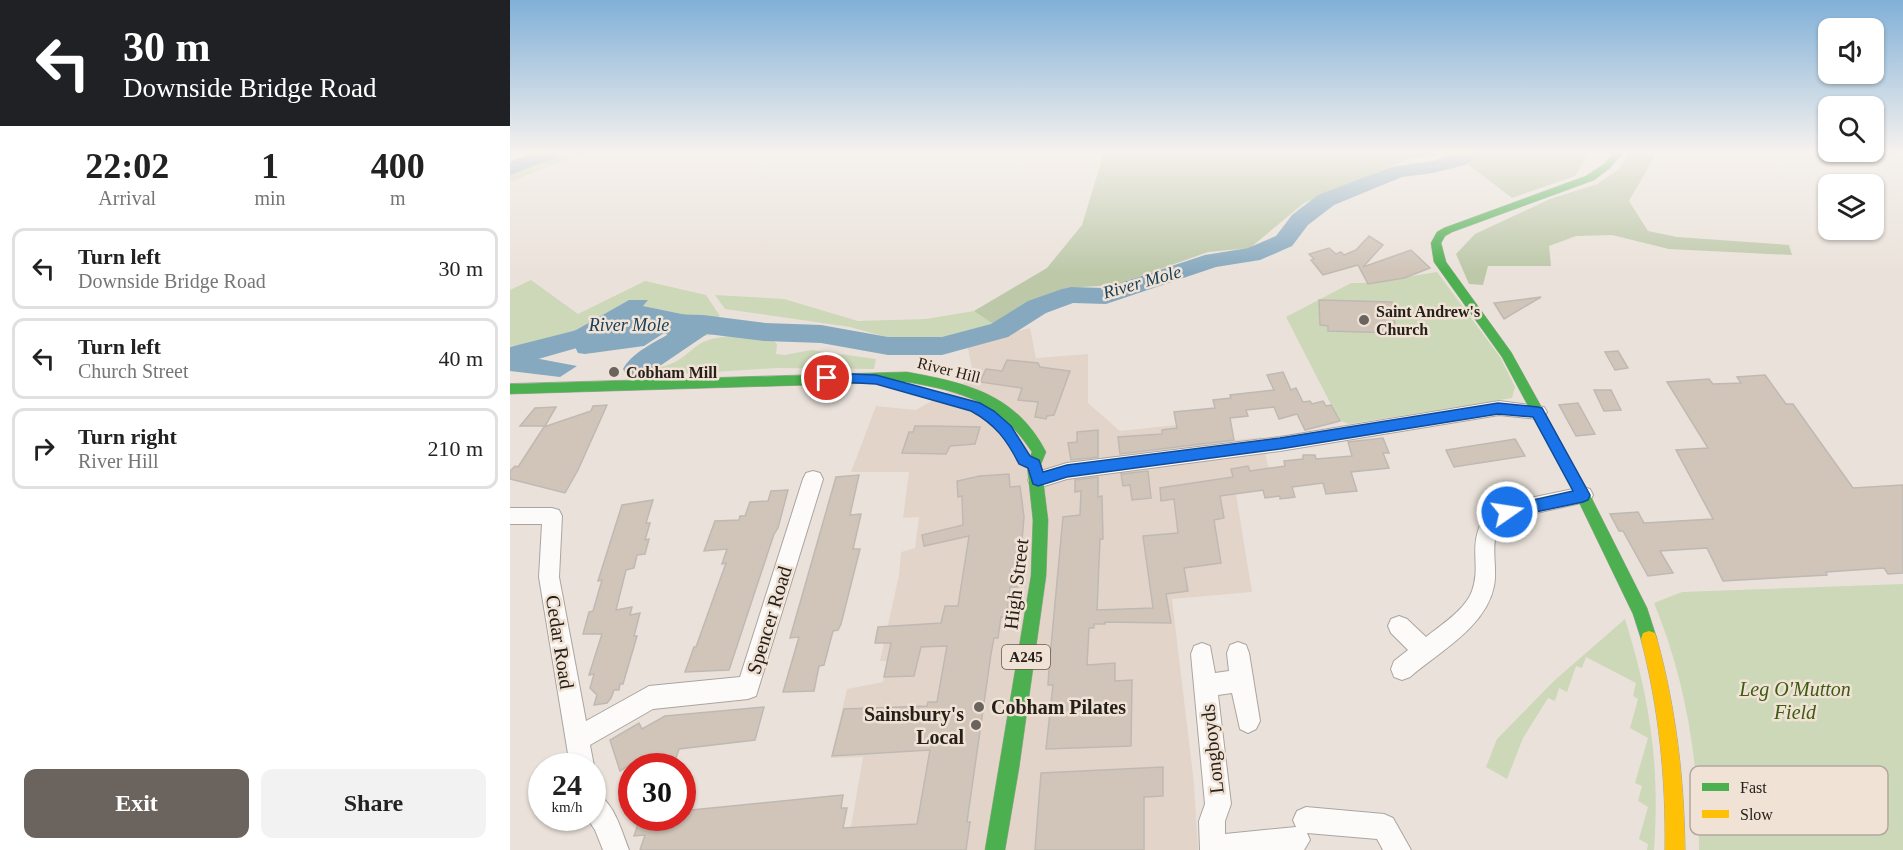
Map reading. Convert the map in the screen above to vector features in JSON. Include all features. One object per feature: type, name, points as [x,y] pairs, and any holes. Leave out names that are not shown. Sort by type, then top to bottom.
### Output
[{"type":"main road","points":[[1546,193],[1456,226],[1441,234],[1436,243],[1437,254],[1444,270],[1507,355],[1583,495],[1635,598],[1663,690],[1671,738],[1676,792],[1676,850]]},
{"type":"main road","name":"River Hill","points":[[876,379],[907,377],[969,391],[991,399],[1010,412],[1028,431],[1039,452],[1036,472]]},
{"type":"main road","name":"A245","points":[[510,389],[571,389],[807,378],[876,379]]},
{"type":"main road","name":"River Hill","points":[[876,379],[975,407],[998,421],[1013,438]]},
{"type":"main road","points":[[1022,454],[1024,460],[1036,472]]},
{"type":"main road","name":"High Street","points":[[995,850],[1039,564],[1042,511],[1036,472]]},
{"type":"street","points":[[1036,472],[1067,471],[1280,444],[1498,408],[1538,412]]},
{"type":"street","name":"Spencer Road","points":[[576,740],[649,698],[748,688],[813,479]]},
{"type":"street","points":[[1402,669],[1423,649],[1461,621],[1476,604],[1484,585],[1484,541],[1493,520],[1520,508],[1583,495]]},
{"type":"street","name":"Cedar Road","points":[[510,516],[552,516],[549,577],[579,753]]},
{"type":"street","points":[[1399,626],[1423,649]]},
{"type":"street","points":[[1238,653],[1248,721]]},
{"type":"street","name":"Longboyds","points":[[1202,654],[1218,804],[1212,821],[1214,849],[1301,830],[1384,827],[1398,850]]},
{"type":"street","name":"Longboyds","points":[[1205,685],[1242,681]]},
{"type":"street","points":[[606,825],[616,850]]},
{"type":"shaded area","points":[[1030,328],[1036,358],[1088,354],[1088,403],[1120,431],[1176,425],[1180,447],[1261,437],[1274,490],[1236,494],[1252,592],[1172,599],[1194,783],[1198,850],[847,850],[863,757],[831,758],[847,689],[883,682],[887,661],[880,661],[899,575],[901,552],[915,548],[919,517],[903,518],[909,472],[851,472],[876,406],[916,410],[974,377],[967,344]]},
{"type":"green space","points":[[1092,193],[1328,193],[1304,203],[1250,248],[1208,252],[1115,285],[1066,288],[993,324],[974,311],[1047,268],[1082,225]]},
{"type":"green space","points":[[1505,193],[1527,193],[1512,198]]},
{"type":"green space","points":[[1570,193],[1634,193],[1629,201],[1648,231],[1677,237],[1789,245],[1792,255],[1669,249],[1612,235],[1576,236],[1549,246],[1551,266],[1488,266],[1483,285],[1469,284],[1456,254],[1475,234],[1550,199]]},
{"type":"green space","points":[[1437,272],[1500,357],[1515,387],[1512,398],[1349,424],[1339,420],[1286,317],[1351,283],[1369,283]]},
{"type":"green space","points":[[531,280],[578,314],[645,281],[706,295],[720,316],[711,320],[643,306],[647,301],[629,300],[553,343],[510,346],[510,290]]},
{"type":"green space","points":[[715,295],[784,299],[858,321],[926,319],[974,311],[993,324],[973,333],[932,339],[894,339],[850,327],[725,309]]},
{"type":"green space","points":[[708,322],[741,323],[741,327],[720,334],[686,338]]},
{"type":"green space","points":[[769,330],[771,338],[777,344],[776,354],[785,355],[811,350],[876,359],[874,369],[777,368],[636,377],[639,370],[670,364],[703,342]]},
{"type":"green space","name":"Leg O'Mutton Field","points":[[1903,584],[1903,850],[1699,850],[1699,835],[1888,835],[1888,766],[1694,766],[1683,694],[1654,603],[1682,592]]},
{"type":"green space","points":[[1625,619],[1641,677],[1651,733],[1656,789],[1654,850],[1647,850],[1648,844],[1639,839],[1648,807],[1638,801],[1642,786],[1635,783],[1648,738],[1630,728],[1638,699],[1633,696],[1636,683],[1586,657],[1582,668],[1576,666],[1567,692],[1559,688],[1555,701],[1548,698],[1523,738],[1507,779],[1486,767],[1497,739],[1556,679]]},
{"type":"water","name":"River Mole","points":[[629,300],[648,300],[643,306],[711,320],[687,344],[664,333],[644,346],[585,354],[578,353],[574,345],[554,347],[553,343]]},
{"type":"water","name":"River Mole","points":[[510,347],[538,347],[529,357],[577,366],[560,377],[510,371]]},
{"type":"building","points":[[1369,236],[1383,245],[1363,267],[1411,250],[1430,268],[1404,278],[1368,284],[1358,265],[1323,275],[1311,260],[1314,259],[1309,254],[1329,248],[1336,254],[1341,252],[1344,255],[1356,250]]},
{"type":"building","points":[[1541,297],[1504,319],[1494,303]]},
{"type":"building","name":"Saint Andrew's Church","points":[[1319,300],[1392,302],[1396,333],[1328,331],[1328,326],[1320,325]]},
{"type":"building","points":[[1618,351],[1628,368],[1615,370],[1605,352]]},
{"type":"building","points":[[1007,360],[1038,363],[1040,367],[1070,371],[1054,415],[1047,416],[1046,419],[1035,417],[1038,402],[1018,400],[1022,388],[980,382],[986,369],[1002,371]]},
{"type":"building","points":[[1283,372],[1291,390],[1296,388],[1303,402],[1310,401],[1312,404],[1323,401],[1326,406],[1331,405],[1340,421],[1305,430],[1297,414],[1279,419],[1274,407],[1246,410],[1248,416],[1230,418],[1234,440],[1120,454],[1118,437],[1162,434],[1162,430],[1177,428],[1174,412],[1215,408],[1213,400],[1231,398],[1230,395],[1274,390],[1267,375]]},
{"type":"building","points":[[1765,375],[1786,404],[1793,404],[1853,488],[1903,485],[1903,573],[1888,574],[1884,568],[1826,572],[1827,575],[1723,581],[1707,548],[1660,551],[1673,573],[1648,576],[1623,531],[1619,531],[1610,514],[1638,512],[1644,523],[1713,519],[1676,450],[1708,448],[1667,382],[1709,379],[1713,384],[1741,383],[1737,377]]},
{"type":"building","points":[[1594,390],[1611,390],[1621,410],[1604,411]]},
{"type":"building","points":[[1578,403],[1595,434],[1576,436],[1559,405]]},
{"type":"building","points":[[607,405],[578,470],[565,493],[510,479],[510,471],[515,466],[518,467],[544,427],[591,411],[593,406]]},
{"type":"building","points":[[556,407],[545,426],[520,426],[535,408]]},
{"type":"building","points":[[915,426],[980,427],[975,444],[950,446],[946,454],[902,453],[909,432],[913,432]]},
{"type":"building","points":[[1098,430],[1098,457],[1071,460],[1068,443],[1077,442],[1077,432]]},
{"type":"building","points":[[1383,438],[1389,453],[1383,453],[1389,468],[1351,472],[1357,491],[1326,494],[1323,483],[1292,487],[1295,497],[1280,499],[1280,496],[1265,498],[1263,490],[1220,496],[1224,518],[1214,520],[1221,563],[1184,568],[1188,591],[1166,594],[1171,623],[1105,622],[1105,624],[1094,624],[1094,628],[1089,628],[1087,665],[1115,663],[1115,681],[1132,680],[1131,746],[1046,749],[1053,685],[1048,685],[1049,668],[1063,517],[1080,515],[1081,491],[1075,492],[1075,480],[1098,477],[1098,497],[1102,496],[1103,539],[1100,539],[1097,610],[1153,608],[1143,536],[1178,533],[1174,499],[1161,501],[1160,488],[1233,477],[1231,469],[1248,466],[1250,471],[1285,466],[1284,461],[1303,459],[1303,455],[1315,455],[1316,459],[1352,456],[1348,442]]},
{"type":"building","points":[[1515,439],[1525,456],[1454,467],[1446,450]]},
{"type":"building","points":[[1148,471],[1151,498],[1132,500],[1130,485],[1123,486],[1121,474]]},
{"type":"building","points":[[1009,474],[1010,487],[1020,486],[1024,517],[1018,587],[1010,587],[1007,617],[1001,617],[998,638],[994,638],[991,654],[967,822],[970,822],[966,850],[640,850],[645,835],[634,836],[636,831],[696,831],[696,810],[832,796],[843,795],[841,808],[847,808],[843,828],[917,824],[930,750],[832,756],[844,709],[927,706],[928,702],[937,702],[947,646],[921,647],[914,676],[884,677],[891,643],[875,643],[878,627],[941,623],[945,606],[958,606],[969,536],[924,546],[922,535],[963,525],[962,496],[958,497],[957,481],[980,476]]},
{"type":"building","points":[[859,475],[850,515],[861,514],[853,549],[860,549],[841,624],[838,630],[833,631],[824,665],[819,666],[814,691],[783,692],[799,637],[790,638],[836,477]]},
{"type":"building","points":[[788,490],[778,528],[774,534],[729,670],[685,672],[726,563],[722,564],[727,549],[704,551],[715,521],[739,520],[740,516],[745,516],[750,502],[768,501],[771,491]]},
{"type":"building","points":[[653,500],[646,523],[650,523],[645,540],[649,539],[645,554],[637,555],[634,568],[626,570],[616,610],[632,607],[630,615],[640,613],[634,636],[637,636],[623,684],[620,684],[619,690],[614,690],[607,703],[594,705],[597,695],[590,688],[594,674],[589,675],[602,634],[583,634],[589,612],[593,611],[602,580],[598,581],[622,505]]},
{"type":"building","points":[[764,707],[755,740],[679,749],[678,753],[618,753],[618,765],[610,740],[639,723],[642,729],[665,716]]},
{"type":"building","points":[[1163,767],[1163,796],[1144,797],[1144,850],[1035,850],[1041,773]]},
{"type":"waterway","name":"River Mole","points":[[702,325],[765,332],[821,334],[888,346],[942,346],[999,331],[1037,307],[1071,295],[1106,296],[1213,260],[1252,255],[1284,241],[1300,220],[1326,200],[1344,193]]},
{"type":"waterway","name":"River Mole","points":[[667,323],[702,325]]},
{"type":"waterway","points":[[636,369],[702,325]]},
{"type":"waterway","name":"River Mole","points":[[510,357],[589,336]]},
{"type":"traffic: fast","points":[[1550,193],[1441,234],[1436,243],[1440,262],[1507,355],[1583,495],[1641,613],[1649,639]]},
{"type":"traffic: fast","points":[[510,389],[907,377],[967,390],[999,406],[1027,433],[1039,452],[1034,464]]},
{"type":"traffic: fast","points":[[995,850],[1010,768],[1041,548],[1039,492],[1034,464]]},
{"type":"traffic: slow","points":[[1649,639],[1667,718],[1673,769],[1675,850]]},
{"type":"place","name":"Saint Andrew's Church","points":[[1364,320]]},
{"type":"place","name":"Cobham Mill","points":[[614,372]]},
{"type":"place","name":"Cobham Pilates","points":[[979,707]]},
{"type":"place","name":"Sainsbury's Local","points":[[976,725]]},
{"type":"route","points":[[827,378],[876,379],[975,407],[998,421],[1013,438],[1024,460],[1034,464],[1038,480],[1067,471],[1280,444],[1498,408],[1538,412],[1583,495],[1507,512]]}]
